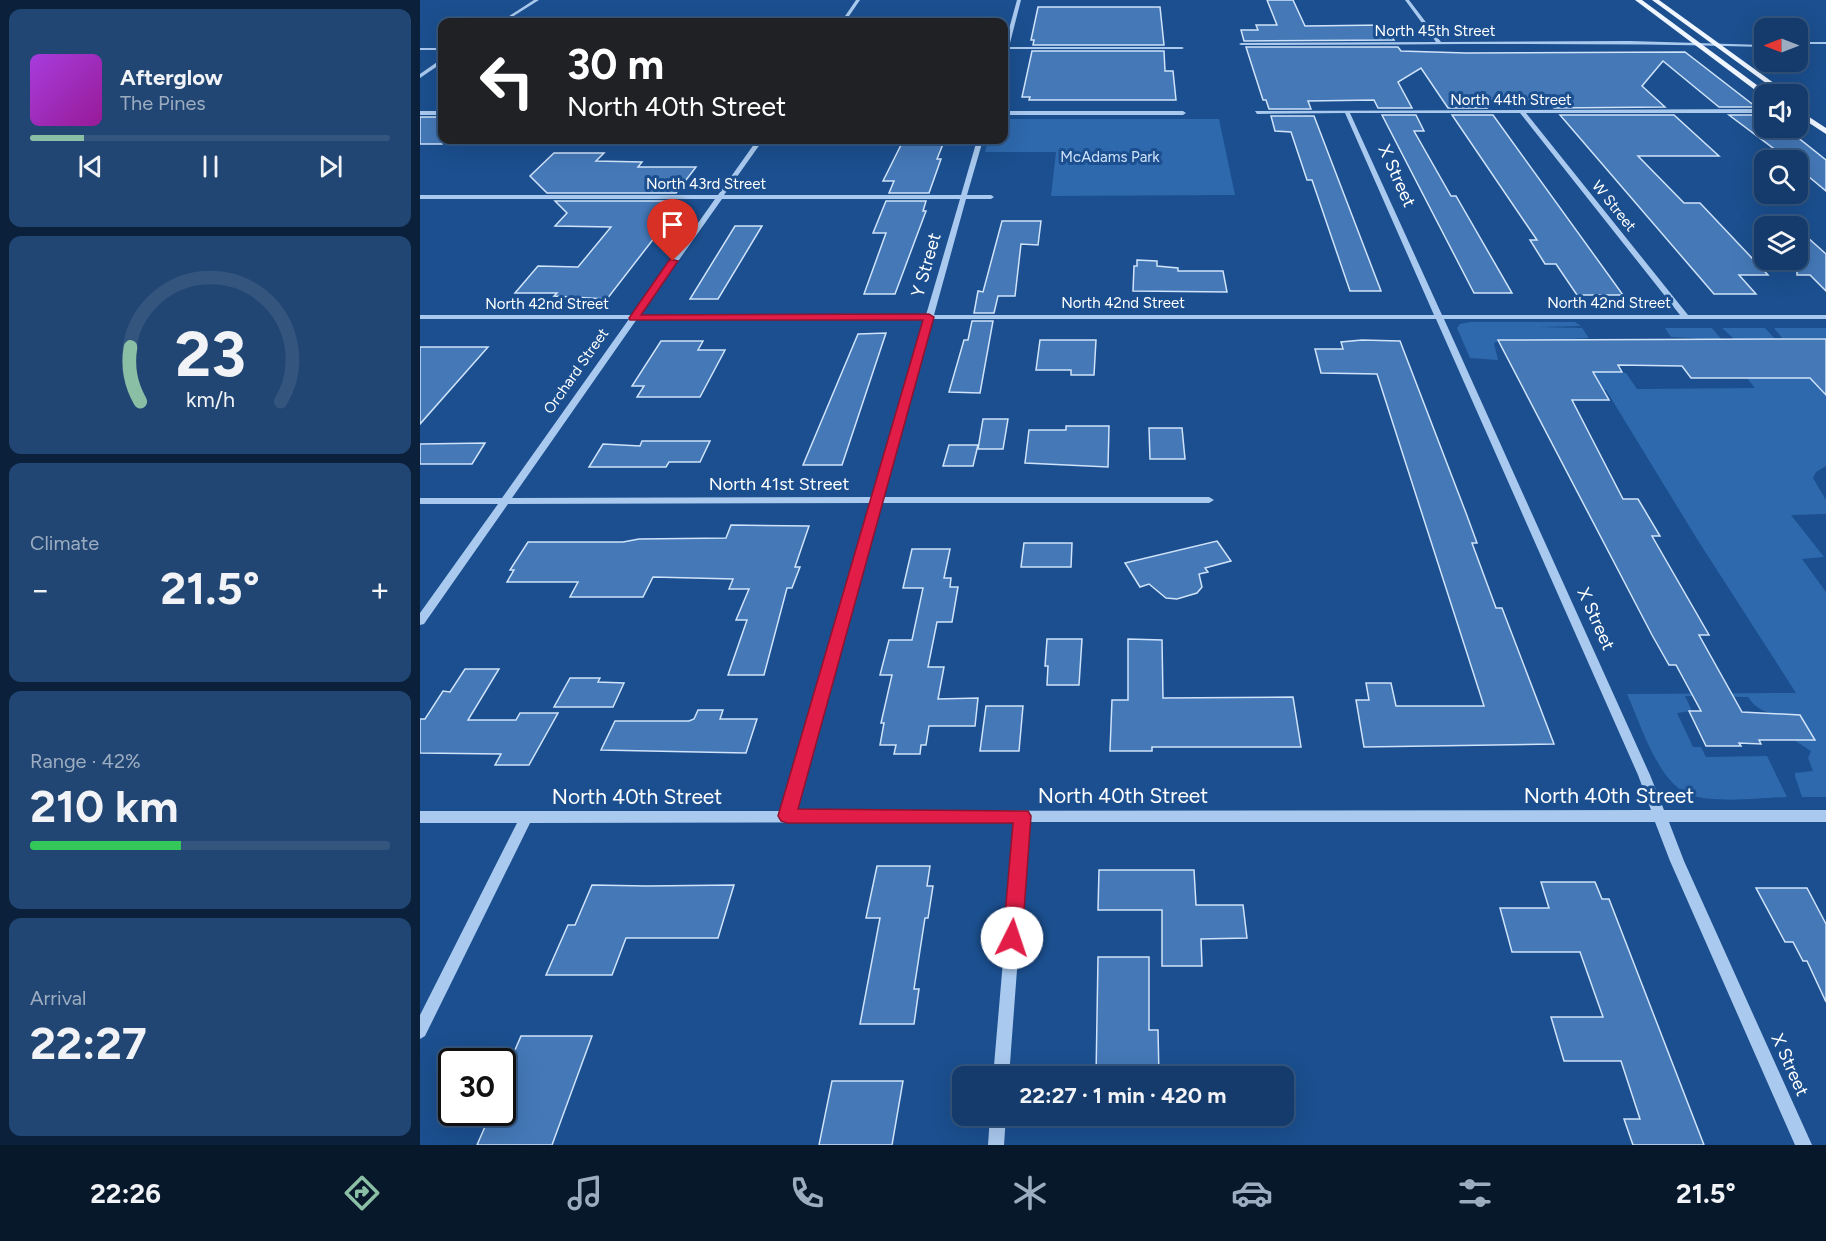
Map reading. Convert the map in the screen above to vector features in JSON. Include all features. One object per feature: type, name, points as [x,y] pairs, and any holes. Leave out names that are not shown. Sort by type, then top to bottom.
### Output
[{"type":"main road","points":[[1638,0],[1754,85]]},
{"type":"main road","points":[[1655,0],[1771,84]]},
{"type":"main road","points":[[1808,119],[1826,132]]},
{"type":"street","points":[[420,0],[432,0]]},
{"type":"street","points":[[463,0],[470,0]]},
{"type":"street","points":[[508,18],[537,0]]},
{"type":"street","points":[[846,18],[858,0]]},
{"type":"street","points":[[1008,35],[1019,0]]},
{"type":"street","points":[[1407,0],[1440,44]]},
{"type":"street","name":"North 45th Street","points":[[1241,44],[1630,42],[1754,44]]},
{"type":"street","points":[[1808,43],[1826,43]]},
{"type":"street","points":[[1008,48],[1182,48]]},
{"type":"street","points":[[420,49],[438,49]]},
{"type":"street","points":[[420,76],[438,64]]},
{"type":"street","name":"North 44th Street","points":[[1257,112],[1754,111]]},
{"type":"street","name":"X Street","points":[[1347,112],[1644,775],[1682,872],[1804,1145]]},
{"type":"street","name":"W Street","points":[[1522,112],[1686,316]]},
{"type":"street","points":[[420,113],[438,113]]},
{"type":"street","points":[[1008,113],[1184,113]]},
{"type":"street","name":"Orchard Street","points":[[420,621],[757,144]]},
{"type":"street","name":"Y Street","points":[[787,816],[979,144]]},
{"type":"street","name":"North 43rd Street","points":[[420,197],[992,197]]},
{"type":"street","name":"North 42nd Street","points":[[420,317],[1826,317]]},
{"type":"street","name":"North 41st Street","points":[[420,501],[1209,500]]},
{"type":"street","points":[[1002,1066],[1022,816]]},
{"type":"street","name":"North 40th Street","points":[[420,817],[1826,816]]},
{"type":"street","points":[[420,1031],[526,817]]},
{"type":"street","points":[[996,1145],[997,1126]]},
{"type":"green space","name":"McAdams Park","points":[[1008,119],[1219,119],[1235,195],[1051,196],[1056,152],[985,152],[987,144],[1008,144]]},
{"type":"green space","points":[[1470,322],[1575,322],[1581,326],[1539,327],[1582,328],[1589,338],[1553,340],[1602,364],[1607,372],[1626,373],[1637,389],[1755,388],[1728,354],[1693,338],[1671,337],[1665,328],[1712,328],[1744,366],[1735,340],[1722,328],[1765,328],[1818,386],[1826,386],[1826,466],[1816,472],[1813,478],[1826,500],[1826,514],[1791,515],[1824,557],[1802,559],[1826,592],[1826,797],[1802,797],[1795,776],[1795,773],[1813,771],[1808,758],[1811,751],[1794,740],[1815,740],[1800,715],[1764,711],[1748,697],[1685,696],[1692,711],[1677,713],[1693,747],[1701,747],[1706,757],[1767,756],[1787,797],[1728,800],[1694,796],[1682,791],[1661,768],[1627,694],[1796,693],[1697,539],[1606,390],[1575,389],[1499,341],[1494,343],[1498,360],[1470,358],[1457,328],[1460,324]]},
{"type":"green space","points":[[1774,328],[1826,328],[1826,338],[1782,338]]},
{"type":"building","points":[[1267,0],[1293,0],[1305,26],[1384,25],[1394,40],[1244,41],[1241,30],[1258,30],[1256,25],[1277,25]]},
{"type":"building","points":[[1038,7],[1160,7],[1164,45],[1033,45],[1034,40],[1031,40]]},
{"type":"building","points":[[1246,47],[1398,47],[1401,51],[1466,53],[1685,52],[1754,107],[1719,107],[1663,61],[1642,86],[1665,107],[1554,108],[1547,99],[1481,99],[1487,108],[1448,108],[1421,68],[1398,82],[1412,108],[1378,108],[1374,100],[1308,101],[1311,109],[1269,109],[1266,100],[1263,100]]},
{"type":"building","points":[[1032,51],[1164,51],[1165,71],[1173,71],[1176,100],[1029,100],[1030,97],[1022,97]]},
{"type":"building","points":[[1382,115],[1416,115],[1424,131],[1414,131],[1451,196],[1456,196],[1512,293],[1474,293]]},
{"type":"building","points":[[1452,115],[1493,115],[1623,295],[1577,295],[1556,264],[1545,264],[1530,240],[1537,240]]},
{"type":"building","points":[[1560,115],[1674,115],[1719,156],[1638,156],[1684,203],[1700,203],[1754,260],[1754,270],[1763,270],[1768,275],[1739,275],[1756,294],[1714,294]]},
{"type":"building","points":[[1729,115],[1754,115],[1754,134]]},
{"type":"building","points":[[1271,116],[1314,116],[1381,291],[1350,291],[1312,180],[1307,180],[1291,132],[1275,131]]},
{"type":"building","points":[[420,117],[438,117],[438,144],[420,144]]},
{"type":"building","points":[[1760,138],[1798,138],[1826,160],[1826,191],[1808,176],[1808,150],[1776,150]]},
{"type":"building","points":[[902,144],[943,144],[937,159],[941,159],[929,193],[889,193],[894,181],[883,181]]},
{"type":"building","points":[[554,153],[604,153],[596,161],[642,162],[638,167],[696,167],[676,193],[547,193],[530,176]]},
{"type":"building","points":[[555,201],[669,201],[651,224],[665,224],[607,299],[554,296],[557,293],[515,293],[538,266],[578,267],[611,227],[555,226],[567,213]]},
{"type":"building","points":[[886,201],[926,201],[923,211],[926,211],[895,294],[864,294],[886,233],[873,233]]},
{"type":"building","points":[[1002,221],[1041,221],[1038,245],[1021,244],[1015,296],[998,296],[994,313],[974,313],[978,291],[983,292]]},
{"type":"building","points":[[735,226],[762,226],[718,299],[690,299]]},
{"type":"building","points":[[1808,238],[1826,254],[1826,291],[1810,275],[1797,275],[1797,270],[1808,270]]},
{"type":"building","points":[[1137,260],[1157,261],[1157,266],[1178,268],[1178,271],[1223,271],[1227,292],[1133,291],[1134,266],[1137,266]]},
{"type":"building","points":[[972,321],[993,321],[980,393],[949,392],[964,340],[968,340]]},
{"type":"building","points":[[886,333],[842,465],[803,465],[858,334]]},
{"type":"building","points":[[1826,339],[1826,395],[1810,378],[1691,378],[1682,366],[1618,365],[1622,372],[1593,372],[1609,400],[1572,400],[1623,499],[1638,499],[1660,536],[1652,536],[1709,635],[1699,635],[1742,712],[1800,715],[1815,740],[1759,740],[1761,744],[1706,746],[1689,711],[1701,711],[1676,665],[1669,665],[1652,635],[1498,340]]},
{"type":"building","points":[[1040,340],[1096,340],[1094,375],[1071,375],[1071,370],[1036,370]]},
{"type":"building","points":[[661,341],[703,341],[698,350],[725,350],[700,397],[637,397],[644,386],[632,386]]},
{"type":"building","points":[[1400,341],[1477,543],[1472,543],[1496,608],[1502,608],[1554,744],[1364,747],[1356,700],[1369,700],[1366,683],[1391,683],[1396,706],[1484,706],[1377,374],[1321,373],[1315,349],[1343,349],[1341,342]]},
{"type":"building","points":[[420,347],[488,347],[420,424]]},
{"type":"building","points":[[983,419],[1008,419],[1003,449],[978,449]]},
{"type":"building","points":[[1066,426],[1109,426],[1108,467],[1025,463],[1029,430],[1066,430]]},
{"type":"building","points":[[1149,428],[1182,428],[1185,459],[1150,459]]},
{"type":"building","points":[[642,441],[710,441],[700,462],[669,462],[666,467],[589,467],[603,444],[640,446]]},
{"type":"building","points":[[485,443],[472,464],[420,464],[420,444]]},
{"type":"building","points":[[949,445],[978,445],[973,466],[943,466]]},
{"type":"building","points":[[731,525],[809,526],[795,567],[800,567],[792,588],[787,588],[764,675],[728,675],[747,620],[736,620],[749,589],[729,589],[733,579],[653,577],[643,597],[570,597],[578,582],[507,582],[514,570],[510,570],[528,542],[623,542],[639,539],[726,538]]},
{"type":"building","points":[[1217,541],[1231,561],[1205,568],[1208,572],[1199,574],[1202,587],[1197,593],[1177,599],[1166,598],[1149,584],[1140,587],[1125,563]]},
{"type":"building","points":[[1024,543],[1072,543],[1071,567],[1021,567]]},
{"type":"building","points":[[912,549],[950,549],[944,578],[951,578],[950,587],[958,587],[952,622],[937,622],[928,667],[944,667],[938,699],[978,698],[975,726],[929,726],[926,745],[921,745],[920,754],[894,754],[896,745],[880,745],[884,723],[881,723],[892,675],[880,675],[889,640],[912,640],[923,588],[903,588]]},
{"type":"building","points":[[1047,639],[1082,639],[1079,685],[1047,685],[1048,666],[1045,666]]},
{"type":"building","points":[[1128,639],[1162,640],[1163,698],[1293,697],[1301,747],[1152,747],[1152,751],[1110,751],[1112,700],[1128,700]]},
{"type":"building","points":[[465,669],[499,669],[468,720],[516,720],[520,713],[558,713],[529,765],[495,765],[501,754],[420,753],[420,719],[425,719],[443,691],[450,692]]},
{"type":"building","points":[[570,678],[600,678],[598,682],[624,683],[613,707],[554,707]]},
{"type":"building","points":[[986,706],[1023,706],[1019,751],[980,751]]},
{"type":"building","points":[[698,710],[723,710],[720,719],[757,719],[746,753],[601,750],[615,721],[689,721],[694,719]]},
{"type":"building","points":[[877,866],[930,866],[927,886],[933,886],[928,918],[925,918],[914,989],[919,989],[914,1024],[860,1024],[880,918],[866,918]]},
{"type":"building","points":[[1099,870],[1194,870],[1196,905],[1243,905],[1247,938],[1201,939],[1202,966],[1162,966],[1162,910],[1098,910]]},
{"type":"building","points":[[1541,882],[1595,882],[1602,899],[1609,899],[1704,1145],[1633,1145],[1624,1119],[1640,1119],[1621,1061],[1564,1061],[1551,1017],[1603,1017],[1580,952],[1512,952],[1500,908],[1549,908]]},
{"type":"building","points":[[592,885],[734,885],[718,938],[626,938],[612,975],[546,975],[568,925],[575,925]]},
{"type":"building","points":[[1756,888],[1807,888],[1826,924],[1826,1002],[1807,961],[1803,961],[1793,942],[1785,942]]},
{"type":"building","points":[[1098,957],[1149,957],[1149,1030],[1158,1030],[1159,1066],[1096,1066]]},
{"type":"building","points":[[521,1036],[592,1036],[552,1145],[477,1145],[485,1126],[516,1126],[516,1048]]},
{"type":"building","points":[[832,1081],[903,1081],[892,1145],[819,1145]]},
{"type":"route","points":[[673,261],[634,318],[929,317],[787,816],[1022,816],[1012,938]]}]
